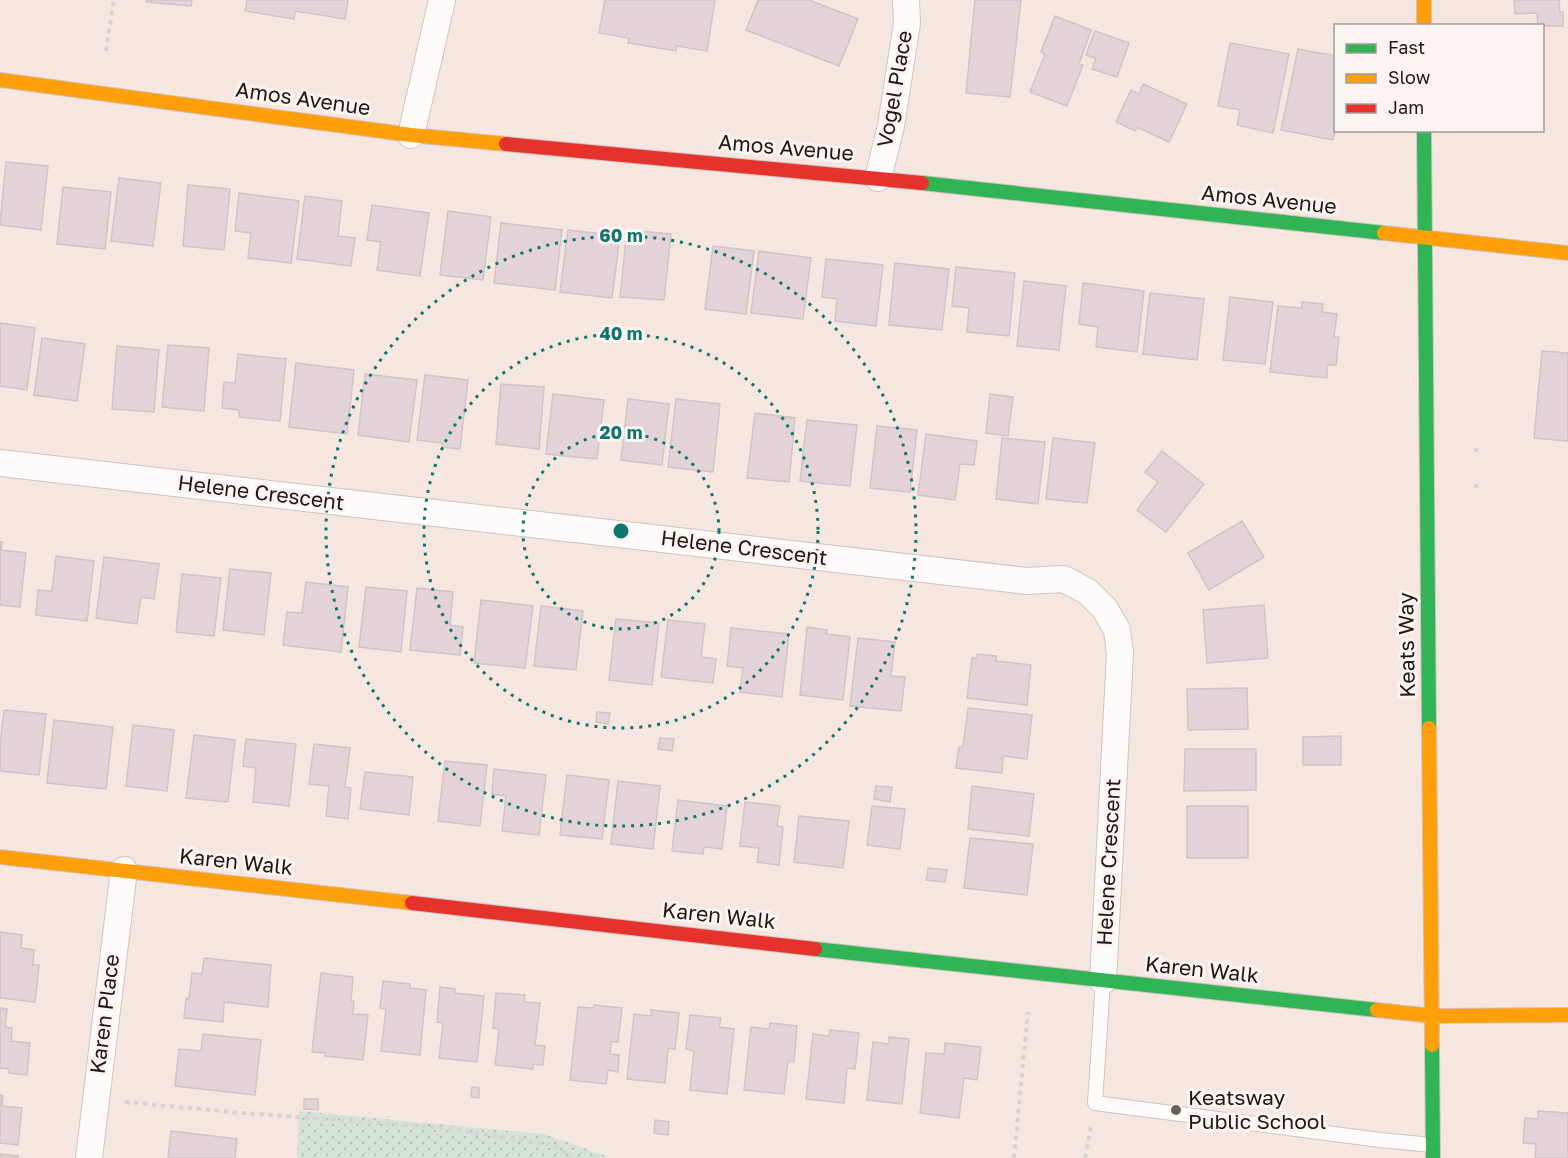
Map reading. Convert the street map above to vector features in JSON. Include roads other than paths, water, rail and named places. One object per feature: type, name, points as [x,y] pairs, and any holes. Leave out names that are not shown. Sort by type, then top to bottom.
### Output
[{"type":"street","points":[[411,135],[442,0]]},
{"type":"street","name":"Vogel Place","points":[[878,178],[891,126],[907,23],[906,0]]},
{"type":"street","points":[[1424,0],[1424,24]]},
{"type":"street","name":"Amos Avenue","points":[[0,80],[411,135],[878,178],[1568,253]]},
{"type":"street","name":"Keats Way","points":[[1424,132],[1433,1016],[1432,1152]]},
{"type":"street","name":"Helene Crescent","points":[[0,463],[1027,580],[1064,579],[1088,592],[1105,609],[1118,630],[1120,653],[1103,981]]},
{"type":"street","name":"Karen Walk","points":[[0,857],[1433,1016],[1568,1015]]},
{"type":"street","name":"Karen Place","points":[[88,1158],[124,870]]},
{"type":"lane","points":[[1103,981],[1095,1103],[1331,1132],[1432,1152]]},
{"type":"place","name":"Keatsway Public School","points":[[1176,1110]]}]
